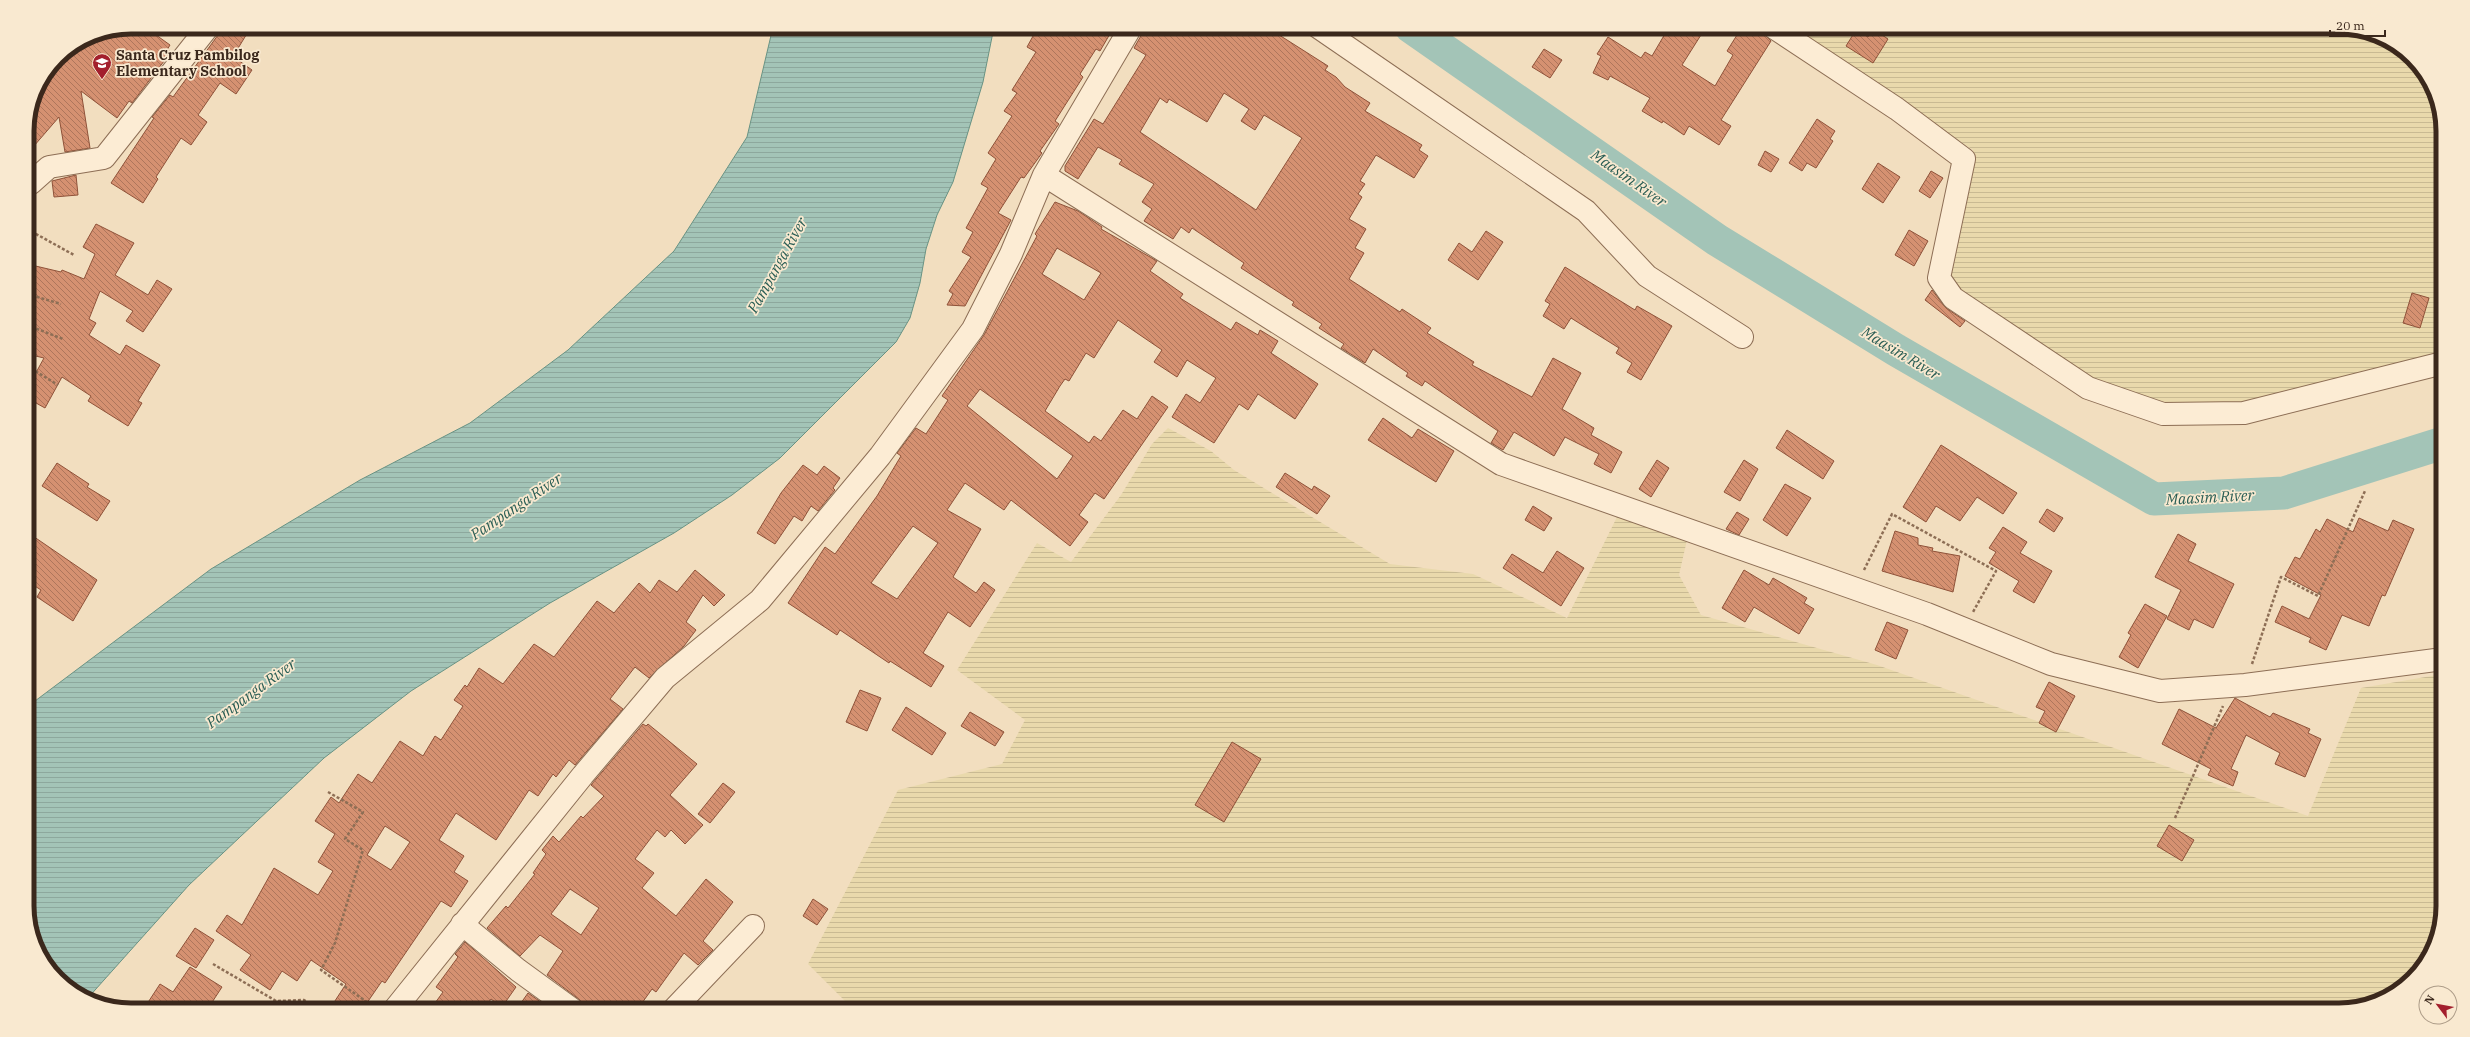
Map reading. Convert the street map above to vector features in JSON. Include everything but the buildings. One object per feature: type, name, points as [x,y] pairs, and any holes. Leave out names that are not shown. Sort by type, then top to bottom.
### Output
[{"type":"street","points":[[34,179],[54,165],[104,158],[202,34]]},
{"type":"street","points":[[400,1003],[462,924],[665,678],[760,600],[880,456],[973,329],[1011,254],[1044,175],[1127,34]]},
{"type":"street","points":[[1329,34],[1388,73],[1586,211],[1647,276],[1742,337]]},
{"type":"street","points":[[1784,34],[1897,109],[1964,159],[1939,278],[1953,298],[2088,388],[2163,414],[2244,413],[2436,365]]},
{"type":"street","points":[[1044,175],[1501,464],[1854,588],[1964,629],[2051,664],[2160,692],[2245,684],[2436,660]]},
{"type":"street","points":[[462,924],[518,970],[563,1003]]},
{"type":"street","points":[[680,1003],[753,926]]},
{"type":"path","points":[[34,233],[74,254]]},
{"type":"path","points":[[34,296],[61,304]]},
{"type":"path","points":[[34,328],[63,339]]},
{"type":"path","points":[[34,370],[58,385]]},
{"type":"path","points":[[2175,818],[2226,701],[2245,684],[2281,576],[2318,596],[2365,490]]},
{"type":"path","points":[[1854,588],[1892,514],[1996,571],[1964,629]]},
{"type":"path","points":[[328,792],[363,812],[345,839],[363,850],[335,943],[320,970],[368,1003]]},
{"type":"path","points":[[213,964],[276,1001],[304,1000],[308,1003]]},
{"type":"shaded area","points":[[1801,34],[2345,34],[2364,37],[2376,41],[2388,47],[2408,62],[2423,82],[2431,100],[2434,112],[2436,125],[2435,358],[2256,404],[2165,408],[2079,374],[1993,320],[1946,279],[1973,150]]},
{"type":"shaded area","points":[[1168,428],[1211,451],[1234,470],[1390,564],[1473,574],[1567,618],[1617,517],[1687,540],[1679,575],[1701,615],[1877,665],[2308,816],[2361,688],[2436,675],[2436,912],[2433,931],[2429,943],[2423,955],[2408,975],[2393,987],[2376,996],[2364,1000],[2339,1003],[847,1003],[808,964],[898,790],[1002,764],[1025,720],[957,670],[1037,543],[1071,562],[1121,495],[1152,444]]},
{"type":"water","name":"Pampanga River","points":[[771,34],[993,34],[983,82],[953,182],[937,215],[926,249],[920,283],[910,318],[896,342],[780,458],[732,495],[674,533],[550,603],[411,691],[324,758],[189,885],[91,995],[82,990],[62,975],[50,960],[44,949],[39,937],[34,912],[34,702],[211,569],[360,480],[470,423],[568,350],[674,251],[747,137]]},
{"type":"waterway","name":"Maasim River","points":[[1421,34],[1717,240],[1896,350],[2154,499],[2284,493],[2436,445]]},
{"type":"place","name":"Santa Cruz Pambilog Elementary School","points":[[102,80]]}]
